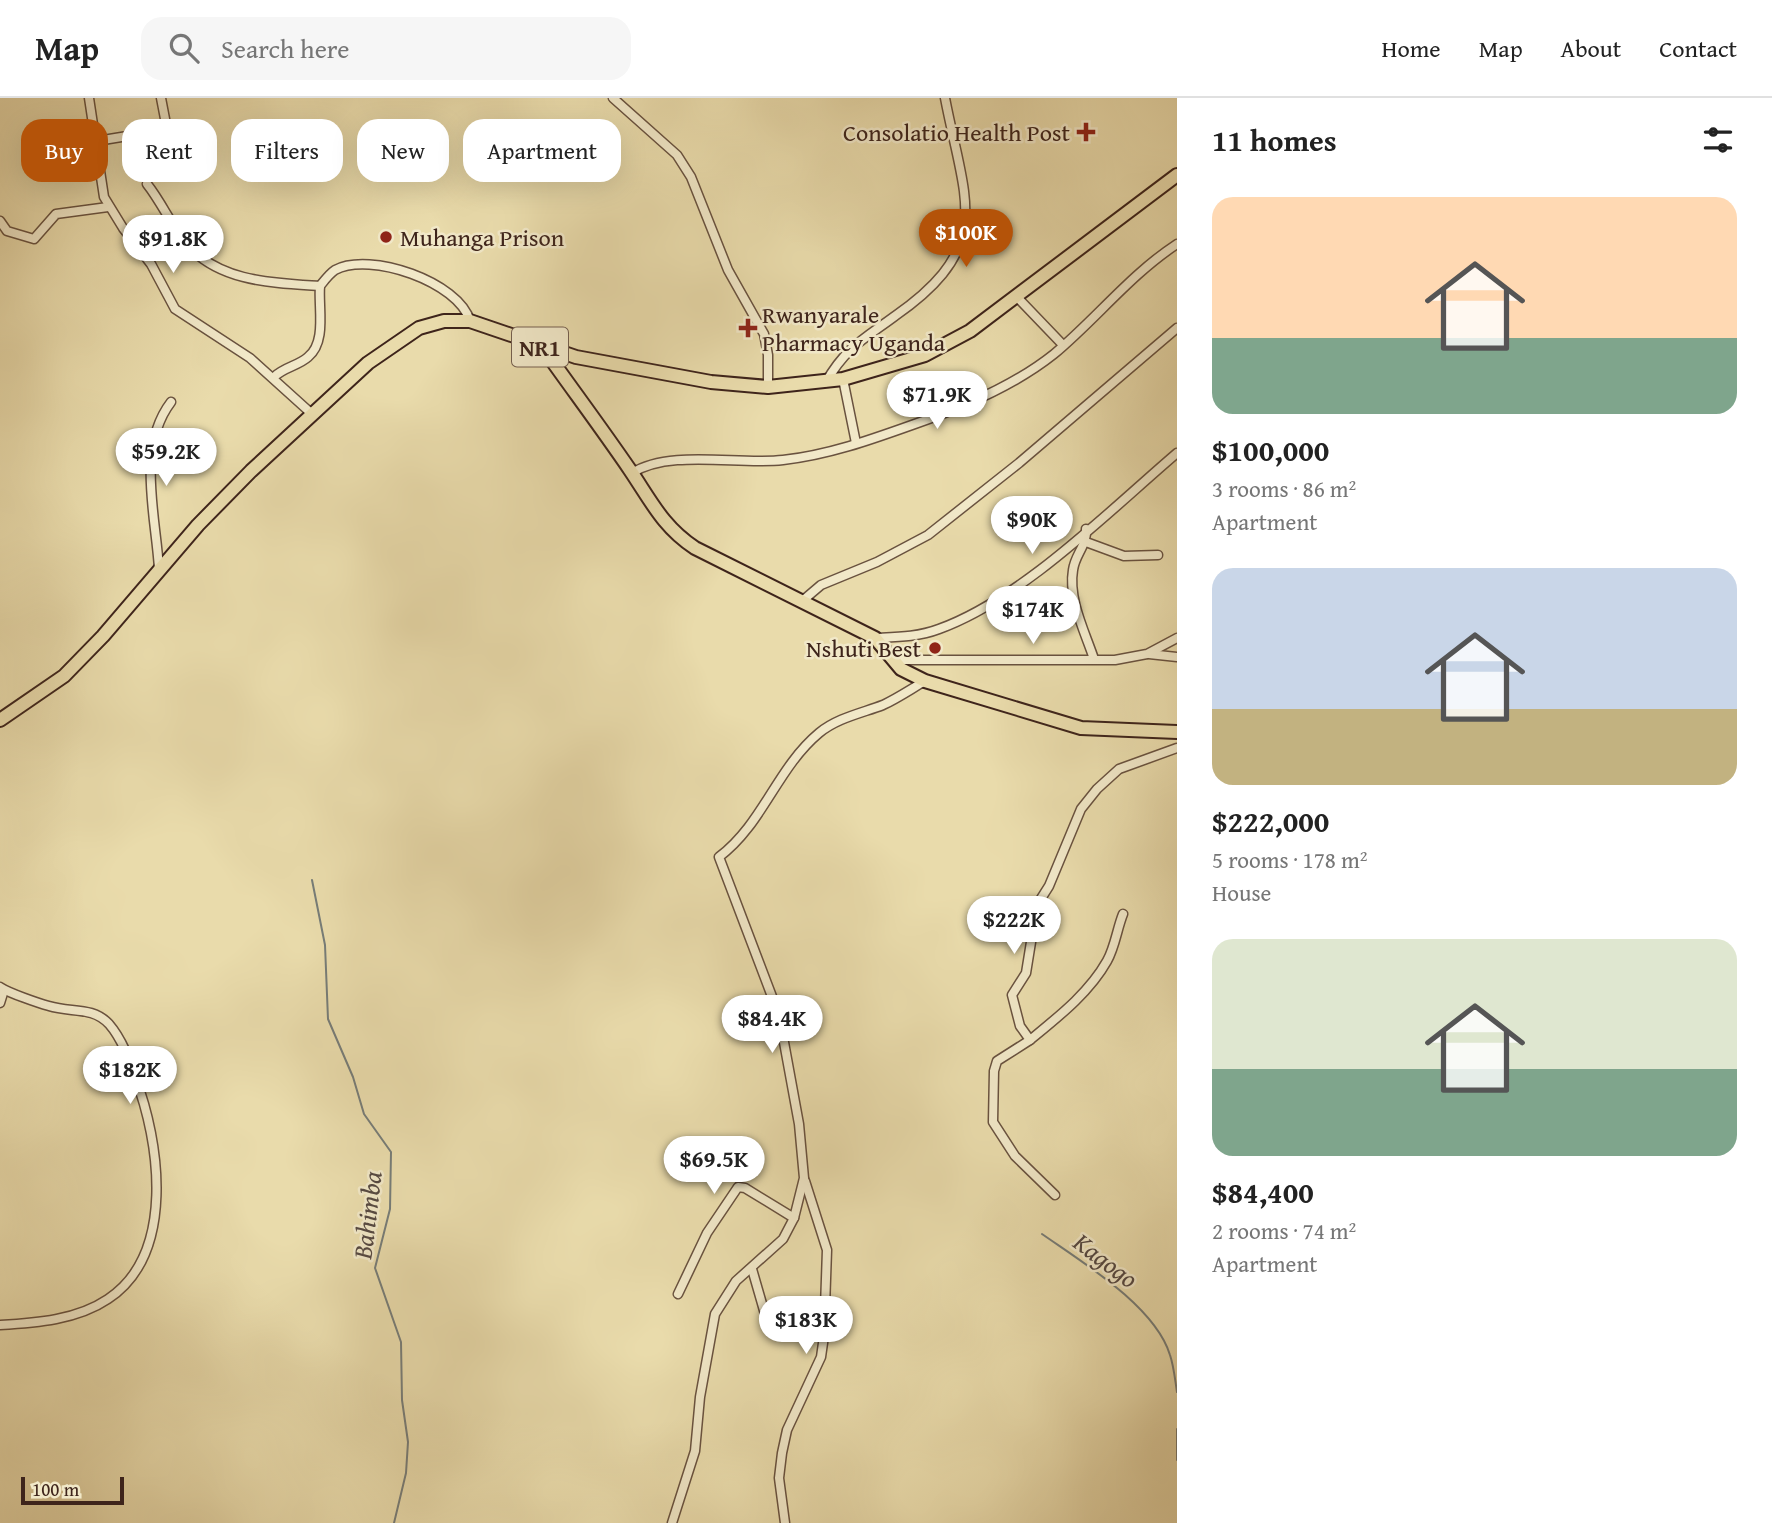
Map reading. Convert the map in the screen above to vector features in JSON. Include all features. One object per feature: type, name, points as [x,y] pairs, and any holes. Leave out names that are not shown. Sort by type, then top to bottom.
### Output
[{"type":"highway","name":"NR1","points":[[0,720],[64,676],[103,636],[198,524],[368,363],[419,328],[444,321],[470,321],[491,326],[543,348],[678,377],[768,387],[843,379],[925,355],[970,331],[1177,176]]},
{"type":"highway","points":[[543,348],[632,473],[654,511],[681,539],[875,638],[892,660],[909,674],[925,681],[1081,728],[1177,732]]},
{"type":"street","points":[[89,98],[93,119]]},
{"type":"street","points":[[108,139],[164,130],[166,124],[161,98]]},
{"type":"street","points":[[613,98],[677,155],[691,177],[728,270],[764,334],[768,355],[768,387]]},
{"type":"street","points":[[826,382],[847,350],[919,300],[943,276],[958,254],[964,234],[966,212],[945,98]]},
{"type":"street","points":[[101,182],[108,206],[150,264],[175,309],[274,377],[312,414]]},
{"type":"street","points":[[147,184],[187,244],[213,266],[276,284],[320,286]]},
{"type":"street","points":[[0,221],[7,231],[34,239],[56,214],[108,206]]},
{"type":"street","points":[[632,473],[664,460],[782,460],[856,443],[921,422],[997,389],[1063,345],[1139,274],[1177,244]]},
{"type":"street","points":[[274,377],[285,367],[309,357],[316,348],[320,331],[320,286],[333,271],[342,268],[369,265],[383,267],[429,282],[449,292],[464,306],[470,321]]},
{"type":"street","points":[[1017,297],[1063,345]]},
{"type":"street","points":[[801,602],[821,585],[877,562],[928,535],[1019,463],[1177,328]]},
{"type":"street","points":[[843,379],[856,443]]},
{"type":"street","points":[[159,569],[151,459],[156,430],[171,402]]},
{"type":"street","points":[[875,638],[915,635],[956,622],[1025,579],[1177,453]]},
{"type":"street","points":[[1086,529],[1086,542],[1074,564],[1072,586],[1094,660]]},
{"type":"street","points":[[1086,542],[1124,556],[1158,555]]},
{"type":"street","points":[[1147,654],[1177,638]]},
{"type":"street","points":[[892,660],[1094,660],[1147,654],[1177,657]]},
{"type":"street","points":[[785,1523],[779,1478],[782,1453],[787,1430],[821,1357],[827,1250],[804,1178],[799,1124],[779,1015],[719,857],[742,838],[781,777],[819,733],[839,721],[900,697],[925,681]]},
{"type":"street","points":[[1030,1040],[1020,1026],[1012,995],[1026,973],[1037,905],[1049,886],[1082,809],[1119,769],[1177,748]]},
{"type":"street","points":[[1055,1195],[1015,1156],[993,1122],[993,1071],[997,1061],[1030,1040],[1065,1012],[1092,982],[1108,960],[1124,914]]},
{"type":"street","points":[[0,1003],[2,988],[49,1006],[91,1012],[109,1024],[120,1039],[145,1105],[156,1158],[156,1193],[146,1250],[135,1273],[109,1298],[88,1310],[63,1317],[0,1325]]},
{"type":"street","points":[[672,1523],[695,1451],[700,1397],[715,1314],[736,1281],[783,1238],[794,1218],[804,1178]]},
{"type":"street","points":[[678,1294],[707,1233],[738,1187],[749,1190],[794,1218]]},
{"type":"street","points":[[752,1269],[765,1314],[785,1318]]},
{"type":"waterway","name":"Bahimba","points":[[312,880],[325,945],[328,1019],[353,1077],[364,1114],[391,1152],[390,1209],[375,1268],[401,1342],[402,1400],[408,1442],[406,1473],[394,1523]]},
{"type":"waterway","name":"Kagogo","points":[[1042,1234],[1115,1287],[1149,1319],[1162,1337],[1170,1355],[1177,1392]]},
{"type":"waterway","name":"Kagogo","points":[[1177,1429],[1177,1460]]},
{"type":"place","name":"Consolatio Health Post","points":[[1086,132]]},
{"type":"place","name":"Muhanga Prison","points":[[386,237]]},
{"type":"place","name":"Rwanyarale Pharmacy Uganda","points":[[748,328]]},
{"type":"place","name":"Nshuti Best","points":[[935,648]]}]
